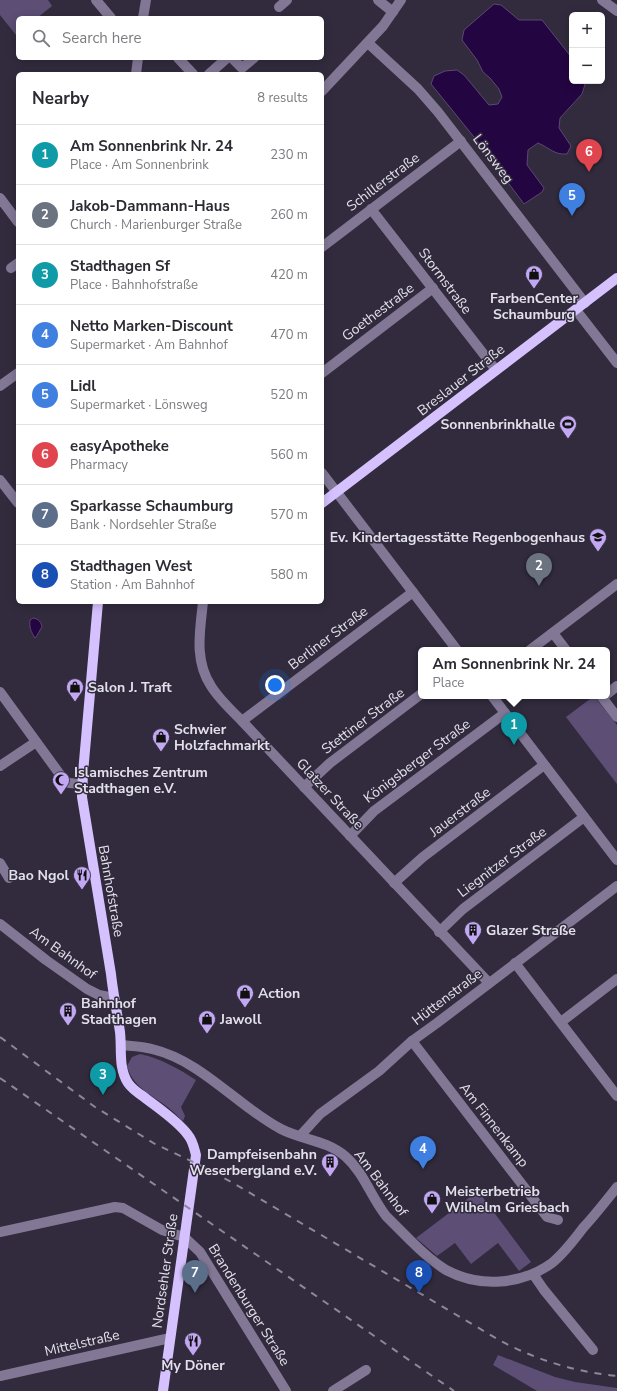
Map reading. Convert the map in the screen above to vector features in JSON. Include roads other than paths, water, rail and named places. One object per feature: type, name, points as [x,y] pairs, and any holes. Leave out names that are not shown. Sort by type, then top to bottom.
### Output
[{"type":"main road","name":"Breslauer Straße","points":[[324,502],[617,278]]},
{"type":"main road","name":"Bahnhofstraße","points":[[98,604],[82,784],[84,813],[112,974],[114,998],[120,1032],[123,1073],[134,1090],[180,1126],[194,1144],[196,1155]]},
{"type":"main road","name":"Nordsehler Straße","points":[[163,1391],[196,1155]]},
{"type":"street","points":[[96,0],[109,16]]},
{"type":"street","points":[[143,16],[146,0]]},
{"type":"street","points":[[279,7],[287,0]]},
{"type":"street","points":[[378,0],[393,12]]},
{"type":"street","points":[[324,89],[368,43],[401,0]]},
{"type":"street","points":[[602,0],[617,11]]},
{"type":"street","name":"Lönsweg","points":[[368,43],[418,89],[462,141],[585,303]]},
{"type":"street","points":[[136,72],[138,60]]},
{"type":"street","points":[[180,60],[191,72]]},
{"type":"street","points":[[211,72],[224,60]]},
{"type":"street","points":[[234,60],[242,68],[252,60]]},
{"type":"street","name":"Schillerstraße","points":[[324,245],[371,208],[462,141]]},
{"type":"street","points":[[0,198],[16,219]]},
{"type":"street","name":"Stormstraße","points":[[371,208],[496,370]]},
{"type":"street","name":"Goethestraße","points":[[324,371],[433,288]]},
{"type":"street","points":[[576,310],[617,363]]},
{"type":"street","points":[[0,386],[16,374]]},
{"type":"street","points":[[324,476],[455,647]]},
{"type":"street","points":[[0,480],[16,500]]},
{"type":"street","points":[[534,647],[617,584]]},
{"type":"street","name":"Berliner Straße","points":[[242,721],[412,592]]},
{"type":"street","name":"Glatzer Straße","points":[[203,604],[199,639],[200,661],[204,674],[211,686],[439,932],[489,983]]},
{"type":"street","points":[[552,633],[564,647]]},
{"type":"street","points":[[0,692],[64,780],[69,783],[82,784]]},
{"type":"street","name":"Stettiner Straße","points":[[304,787],[330,763],[418,696]]},
{"type":"street","points":[[494,699],[617,860]]},
{"type":"street","points":[[606,699],[617,717]]},
{"type":"street","name":"Königsberger Straße","points":[[350,836],[374,811],[505,713]]},
{"type":"street","points":[[0,766],[36,742]]},
{"type":"street","name":"Jauerstraße","points":[[394,883],[423,857],[544,765]]},
{"type":"street","name":"Liegnitzer Straße","points":[[439,932],[463,909],[584,817]]},
{"type":"street","points":[[0,863],[9,878]]},
{"type":"street","name":"Hüttenstraße","points":[[300,1136],[320,1114],[379,1072],[412,1041],[617,886]]},
{"type":"street","name":"Am Bahnhof","points":[[0,924],[46,960],[87,989],[99,995],[114,998]]},
{"type":"street","points":[[515,963],[617,1096]]},
{"type":"street","points":[[561,1022],[617,979]]},
{"type":"street","name":"Am Finnenkamp","points":[[412,1041],[547,1217],[558,1220]]},
{"type":"street","name":"Am Bahnhof","points":[[121,1045],[139,1046],[152,1049],[184,1061],[267,1121],[283,1130],[322,1142],[335,1148],[346,1156],[356,1167],[378,1204],[393,1224],[433,1261],[445,1269],[466,1278],[489,1282],[512,1280],[533,1274],[553,1262],[569,1247],[617,1188]]},
{"type":"street","points":[[0,1232],[114,1207],[123,1208],[162,1230],[184,1238]]},
{"type":"street","name":"Brandenburger Straße","points":[[184,1238],[200,1252],[286,1391]]},
{"type":"street","points":[[533,1274],[544,1290],[593,1350]]},
{"type":"street","name":"Mittelstraße","points":[[0,1376],[170,1338]]},
{"type":"street","points":[[333,1391],[366,1370]]},
{"type":"railway","points":[[0,1037],[95,1107],[155,1144],[210,1170],[499,1340],[527,1354],[556,1364],[586,1372],[617,1376]]},
{"type":"railway","points":[[0,1078],[454,1391]]},
{"type":"place","name":"easyApotheke","points":[[589,172]]},
{"type":"place","name":"Lidl","points":[[572,216]]},
{"type":"place","name":"FarbenCenter Schaumburg","points":[[534,289]]},
{"type":"place","name":"Sonnenbrinkhalle","points":[[568,439]]},
{"type":"place","name":"Ev. Kindertagesstätte Regenbogenhaus","points":[[598,552]]},
{"type":"place","name":"Jakob-Dammann-Haus","points":[[539,586]]},
{"type":"place","name":"Salon J. Traft","points":[[75,702]]},
{"type":"place","name":"Am Sonnenbrink Nr. 24","points":[[514,745]]},
{"type":"place","name":"Schwier Holzfachmarkt","points":[[161,752]]},
{"type":"place","name":"Islamisches Zentrum Stadthagen e.V.","points":[[61,795]]},
{"type":"place","name":"Bao Ngol","points":[[82,890]]},
{"type":"place","name":"Glazer Straße","points":[[473,945]]},
{"type":"place","name":"Action","points":[[245,1008]]},
{"type":"place","name":"Bahnhof Stadthagen","points":[[68,1026]]},
{"type":"place","name":"Jawoll","points":[[207,1034]]},
{"type":"place","name":"Stadthagen Sf","points":[[103,1095]]},
{"type":"place","name":"Netto Marken-Discount","points":[[423,1169]]},
{"type":"place","name":"Dampfeisenbahn Weserbergland e.V.","points":[[330,1177]]},
{"type":"place","name":"Meisterbetrieb Wilhelm Griesbach","points":[[432,1214]]},
{"type":"place","name":"Sparkasse Schaumburg","points":[[195,1293]]},
{"type":"place","name":"Stadthagen West","points":[[419,1293]]},
{"type":"place","name":"My Döner","points":[[193,1356]]}]
